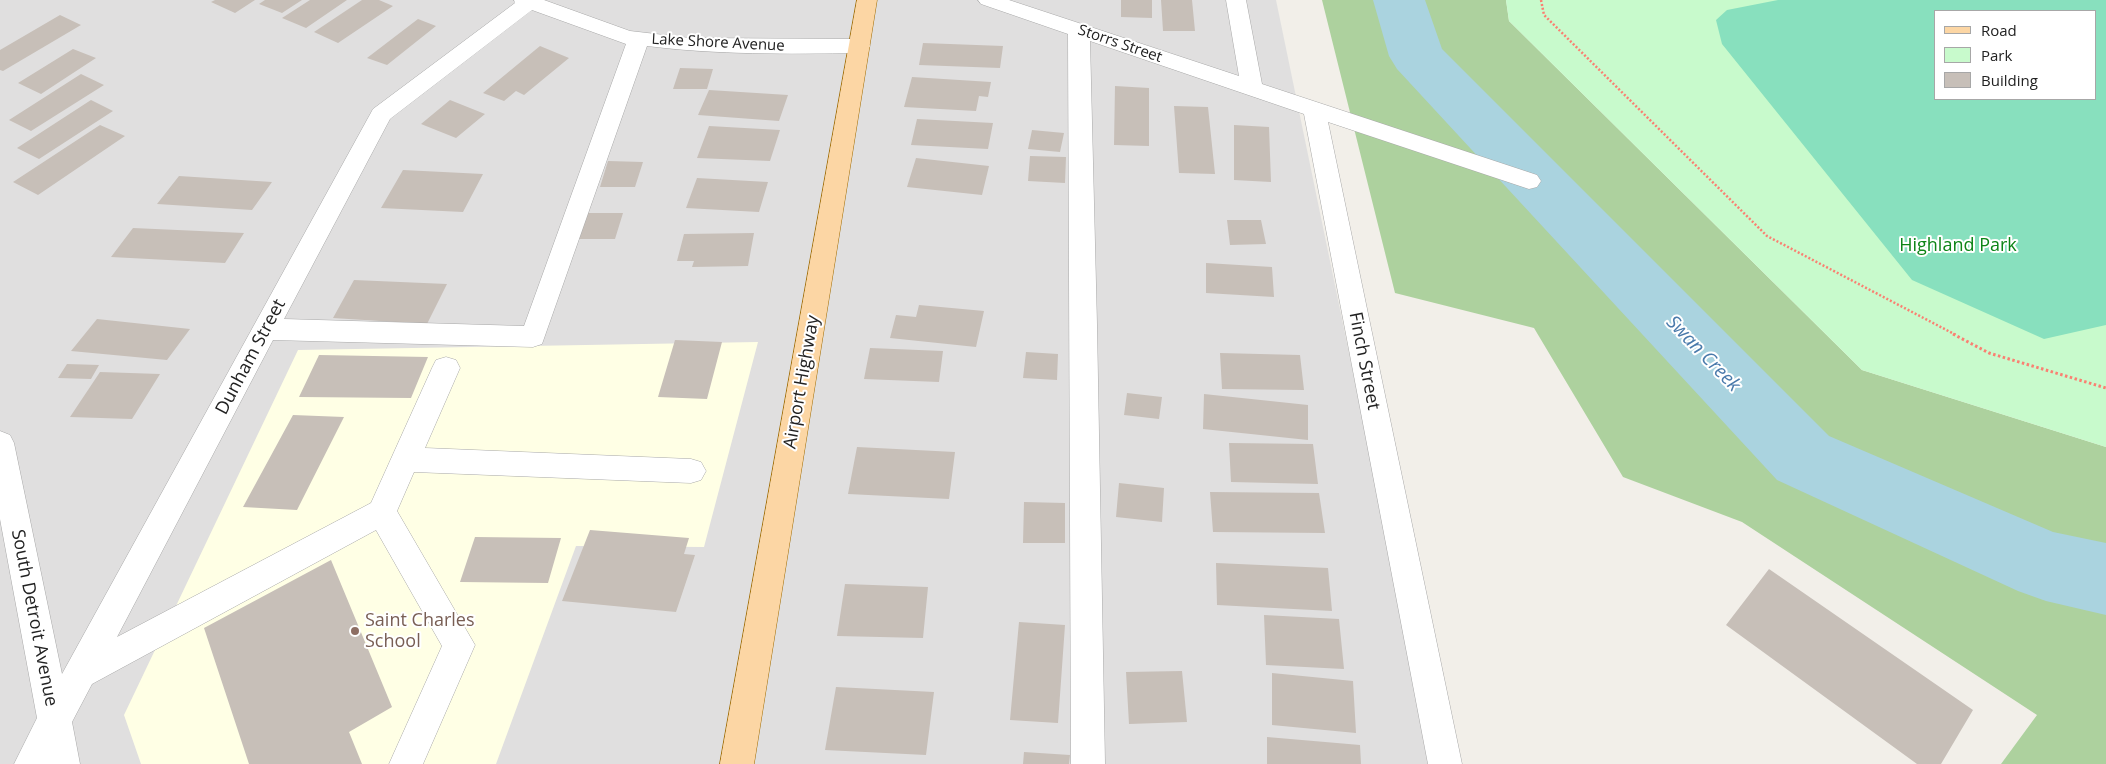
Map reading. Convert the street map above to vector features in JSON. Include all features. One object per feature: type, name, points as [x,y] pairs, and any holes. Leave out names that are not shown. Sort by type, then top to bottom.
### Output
[{"type":"main road","name":"Airport Highway","points":[[737,764],[867,0]]},
{"type":"street","name":"Storrs Street","points":[[988,0],[1047,10],[1079,31],[1252,89]]},
{"type":"street","points":[[1236,0],[1252,89],[1528,182]]},
{"type":"street","name":"Lake Shore Avenue","points":[[527,1],[627,37],[690,45],[859,46]]},
{"type":"street","name":"Dunham Street","points":[[31,764],[381,114],[527,1]]},
{"type":"street","points":[[1079,31],[1078,78],[1084,325],[1083,441],[1088,764]]},
{"type":"street","points":[[266,328],[533,337],[639,38]]},
{"type":"street","name":"Finch Street","points":[[1314,109],[1445,764]]},
{"type":"street","points":[[80,673],[382,512],[446,368]]},
{"type":"street","name":"South Detroit Avenue","points":[[0,443],[63,764]]},
{"type":"street","points":[[405,459],[691,472]]},
{"type":"street","points":[[382,512],[459,645],[406,764]]},
{"type":"path","points":[[1541,0],[1544,15],[1767,236],[1990,353],[2106,388]]},
{"type":"shaded area","points":[[0,0],[1276,0],[1434,764],[0,764]]},
{"type":"shaded area","name":"Saint Charles School","points":[[758,342],[704,547],[576,546],[496,764],[141,764],[124,715],[298,350]]},
{"type":"green space","points":[[1322,0],[1506,0],[1509,21],[1862,370],[2106,447],[2106,764],[2001,764],[2037,715],[1742,522],[1623,477],[1534,328],[1395,293]]},
{"type":"green space","name":"Highland Park","points":[[1506,0],[2106,0],[2106,447],[1862,370],[1509,21]]},
{"type":"green space","points":[[1778,0],[2106,0],[2106,325],[2044,339],[1912,280],[1722,44],[1716,20],[1727,10]]},
{"type":"building","points":[[215,0],[255,0],[235,13],[211,2]]},
{"type":"building","points":[[265,0],[302,0],[282,13],[259,4]]},
{"type":"building","points":[[310,0],[347,0],[306,28],[282,18]]},
{"type":"building","points":[[362,0],[379,0],[393,6],[338,43],[314,32]]},
{"type":"building","points":[[1121,0],[1152,0],[1152,18],[1121,17]]},
{"type":"building","points":[[1161,0],[1192,0],[1195,31],[1163,31]]},
{"type":"building","points":[[60,15],[81,25],[3,71],[0,70],[0,50]]},
{"type":"building","points":[[418,19],[436,26],[387,65],[367,58]]},
{"type":"building","points":[[923,43],[1003,46],[1000,68],[919,65]]},
{"type":"building","points":[[540,46],[569,58],[524,95],[516,91],[504,101],[483,93]]},
{"type":"building","points":[[73,49],[96,58],[41,94],[18,83]]},
{"type":"building","points":[[680,68],[713,69],[707,89],[673,89]]},
{"type":"building","points":[[81,74],[104,85],[31,131],[9,120]]},
{"type":"building","points":[[912,77],[991,82],[988,97],[979,96],[976,111],[904,107]]},
{"type":"building","points":[[1115,86],[1149,88],[1149,146],[1114,145]]},
{"type":"building","points":[[709,90],[788,95],[779,121],[698,115]]},
{"type":"building","points":[[91,100],[113,111],[39,159],[17,148]]},
{"type":"building","points":[[450,100],[485,114],[456,138],[421,124]]},
{"type":"building","points":[[1174,106],[1208,107],[1215,174],[1179,173]]},
{"type":"building","points":[[917,119],[993,123],[988,149],[911,145]]},
{"type":"building","points":[[100,125],[125,136],[38,195],[13,182]]},
{"type":"building","points":[[1234,125],[1269,127],[1271,182],[1234,180]]},
{"type":"building","points":[[709,126],[780,130],[770,161],[697,158]]},
{"type":"building","points":[[1032,130],[1064,133],[1060,152],[1028,149]]},
{"type":"building","points":[[1030,156],[1066,157],[1065,183],[1028,181]]},
{"type":"building","points":[[916,158],[989,166],[982,195],[907,187]]},
{"type":"building","points":[[608,161],[643,162],[635,187],[600,187]]},
{"type":"building","points":[[403,170],[483,174],[463,212],[381,208]]},
{"type":"building","points":[[179,176],[272,182],[252,210],[157,204]]},
{"type":"building","points":[[697,178],[768,182],[759,212],[686,208]]},
{"type":"building","points":[[586,213],[623,213],[615,239],[577,239]]},
{"type":"building","points":[[1227,220],[1261,220],[1266,244],[1230,245]]},
{"type":"building","points":[[133,228],[244,233],[225,263],[111,257]]},
{"type":"building","points":[[754,233],[748,266],[692,267],[694,261],[677,261],[684,234]]},
{"type":"building","points":[[1206,263],[1272,267],[1274,297],[1206,293]]},
{"type":"building","points":[[354,280],[447,284],[427,324],[333,318]]},
{"type":"building","points":[[919,305],[984,311],[976,347],[890,338],[896,315],[916,317]]},
{"type":"building","points":[[97,319],[190,329],[167,360],[71,351]]},
{"type":"building","points":[[675,340],[722,342],[707,399],[658,397]]},
{"type":"building","points":[[870,348],[943,351],[939,382],[864,379]]},
{"type":"building","points":[[1026,352],[1058,354],[1057,380],[1023,378]]},
{"type":"building","points":[[1220,353],[1300,355],[1304,390],[1222,389]]},
{"type":"building","points":[[319,355],[428,357],[411,398],[299,397]]},
{"type":"building","points":[[67,364],[99,365],[91,379],[58,378]]},
{"type":"building","points":[[100,372],[160,374],[132,419],[70,417]]},
{"type":"building","points":[[1127,393],[1162,397],[1159,419],[1124,415]]},
{"type":"building","points":[[1204,394],[1308,405],[1308,440],[1203,429]]},
{"type":"building","points":[[293,415],[344,417],[297,510],[243,507]]},
{"type":"building","points":[[1229,443],[1313,444],[1318,484],[1231,482]]},
{"type":"building","points":[[857,447],[955,452],[949,499],[848,494]]},
{"type":"building","points":[[1119,483],[1164,488],[1162,522],[1116,517]]},
{"type":"building","points":[[1210,492],[1319,493],[1325,533],[1213,532]]},
{"type":"building","points":[[1024,502],[1065,503],[1065,543],[1023,543]]},
{"type":"building","points":[[590,530],[689,538],[684,554],[695,555],[676,612],[562,601]]},
{"type":"building","points":[[475,537],[561,538],[548,583],[460,582]]},
{"type":"building","points":[[331,560],[392,707],[349,732],[362,764],[249,764],[204,628]]},
{"type":"building","points":[[1216,563],[1328,568],[1332,611],[1217,605]]},
{"type":"building","points":[[1769,569],[1973,710],[1941,764],[1917,764],[1726,625]]},
{"type":"building","points":[[845,584],[928,587],[923,638],[837,636]]},
{"type":"building","points":[[1264,615],[1339,619],[1344,669],[1266,665]]},
{"type":"building","points":[[1019,622],[1065,625],[1058,723],[1010,720]]},
{"type":"building","points":[[1182,671],[1187,722],[1129,724],[1126,672]]},
{"type":"building","points":[[1272,673],[1353,681],[1356,733],[1272,725]]},
{"type":"building","points":[[836,687],[934,692],[926,755],[825,750]]},
{"type":"building","points":[[1267,737],[1360,745],[1361,764],[1267,764]]},
{"type":"building","points":[[1024,752],[1070,755],[1069,764],[1023,764]]},
{"type":"waterway","name":"Swan Creek","points":[[1399,0],[1417,56],[1803,458],[2046,566],[2106,579]]},
{"type":"place","name":"Saint Charles School","points":[[355,631]]}]
